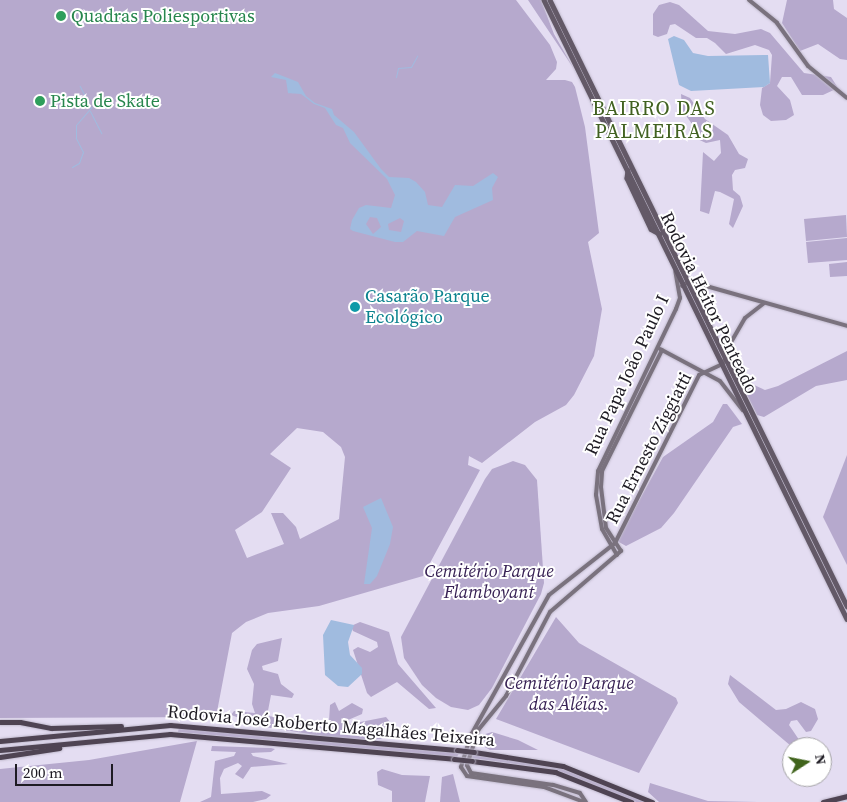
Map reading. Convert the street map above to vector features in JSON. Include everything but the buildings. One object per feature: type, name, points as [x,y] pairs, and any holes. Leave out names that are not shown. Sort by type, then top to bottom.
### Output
[{"type":"highway","points":[[0,722],[20,722],[51,728],[146,726]]},
{"type":"highway","name":"Rodovia José Roberto Magalhães Teixeira","points":[[0,741],[146,726],[181,726],[457,750],[563,766],[652,802]]},
{"type":"highway","name":"Rodovia José Roberto Magalhães Teixeira","points":[[0,750],[144,735],[181,734],[454,759],[554,772],[597,787],[631,802]]},
{"type":"highway","points":[[0,757],[104,740]]},
{"type":"highway","points":[[597,787],[627,802]]},
{"type":"highway","points":[[823,802],[847,796]]},
{"type":"main road","name":"Rodovia Heitor Penteado","points":[[544,0],[672,259],[726,359],[847,606]]},
{"type":"main road","name":"Rodovia Heitor Penteado","points":[[550,0],[847,619]]},
{"type":"street","points":[[750,1],[777,23],[808,66],[847,98]]},
{"type":"street","name":"Rua Papa João Paulo I","points":[[672,259],[680,292]]},
{"type":"street","name":"Rua Papa João Paulo I","points":[[660,349],[598,471],[598,508],[602,530],[610,547],[617,555],[621,551],[615,543],[604,514],[602,471],[660,349],[676,309],[680,292],[686,283]]},
{"type":"street","points":[[686,283],[748,298],[847,326]]},
{"type":"street","points":[[748,298],[753,309]]},
{"type":"street","points":[[723,364],[730,344],[753,309],[764,303]]},
{"type":"street","points":[[660,349],[699,369],[725,386],[751,420]]},
{"type":"street","name":"Rua Ernesto Ziggiatti","points":[[486,777],[462,772],[471,735],[549,595],[615,543],[699,375],[723,364]]},
{"type":"street","points":[[585,802],[548,786],[471,773],[467,766],[479,730],[506,696],[550,612],[582,581],[617,555]]},
{"type":"street","points":[[576,573],[582,581]]},
{"type":"street","points":[[506,675],[515,680]]},
{"type":"green space","points":[[0,0],[516,0],[550,45],[557,62],[556,69],[546,80],[572,82],[585,127],[599,233],[588,242],[602,309],[594,356],[574,395],[566,405],[535,422],[482,463],[469,456],[468,465],[480,470],[423,576],[319,606],[268,613],[246,622],[232,633],[216,717],[0,718]],"holes":[[[297,428],[323,432],[341,447],[345,457],[339,519],[300,539],[296,527],[283,513],[271,513],[284,544],[247,558],[235,530],[262,512],[291,468],[270,454]]]},
{"type":"green space","points":[[528,0],[541,0],[554,34],[574,69]]},
{"type":"green space","points":[[787,0],[833,0],[834,9],[847,18],[847,60],[840,59],[818,44],[800,51],[782,23]]},
{"type":"green space","points":[[670,2],[679,5],[708,31],[735,34],[761,29],[770,33],[804,73],[831,77],[838,88],[823,95],[802,95],[791,77],[782,77],[777,86],[790,100],[794,115],[786,120],[771,121],[763,115],[760,105],[762,88],[770,83],[772,55],[769,50],[755,45],[726,54],[707,38],[696,38],[675,24],[670,25],[667,34],[658,37],[653,35],[653,14],[659,5]]},
{"type":"green space","points":[[681,94],[690,98],[705,119],[728,135],[739,154],[748,159],[745,168],[735,170],[732,175],[733,190],[740,196],[743,206],[733,228],[729,224],[734,199],[715,191],[709,214],[700,211],[703,152],[714,161],[721,153],[720,140],[706,143],[691,136],[689,131],[692,124],[682,110]]},
{"type":"green space","points":[[846,215],[847,237],[806,241],[804,219]]},
{"type":"green space","points":[[847,238],[847,260],[808,263],[806,242]]},
{"type":"green space","points":[[847,262],[847,276],[830,277],[829,264]]},
{"type":"green space","points":[[847,351],[847,380],[816,386],[764,417],[757,415],[736,372],[742,368],[754,385],[765,390],[778,386]]},
{"type":"green space","points":[[723,404],[727,404],[742,424],[733,427],[674,513],[661,528],[626,546],[617,541],[663,457],[713,422]]},
{"type":"green space","points":[[847,455],[847,565],[823,517]]},
{"type":"green space","name":"Cemitério Parque Flamboyant","points":[[513,461],[525,465],[537,480],[544,583],[541,594],[492,688],[479,705],[468,710],[451,707],[436,698],[422,685],[404,658],[401,637],[485,479],[492,469]]},
{"type":"green space","name":"Cemitério Parque das Aléias.","points":[[556,617],[579,643],[676,698],[678,703],[639,773],[496,719]]},
{"type":"green space","points":[[360,622],[389,632],[398,664],[436,708],[429,709],[397,682],[371,697],[367,693],[353,650],[358,647],[370,652],[378,647],[377,642],[353,631],[351,626]]},
{"type":"green space","points":[[282,638],[278,661],[262,666],[263,670],[278,674],[281,684],[294,694],[292,698],[271,695],[267,716],[323,722],[329,721],[330,705],[335,702],[339,711],[352,703],[363,709],[362,714],[348,720],[350,724],[386,717],[396,729],[394,734],[380,739],[341,739],[265,727],[231,715],[234,711],[255,713],[252,704],[254,684],[247,669],[252,650],[257,644]]},
{"type":"green space","points":[[730,675],[776,710],[786,709],[801,702],[815,709],[818,719],[811,731],[806,732],[797,720],[791,721],[789,725],[797,737],[782,738],[739,702],[728,684]]},
{"type":"green space","points":[[179,727],[459,753],[457,757],[178,732]]},
{"type":"green space","points":[[492,732],[518,740],[538,750],[490,750],[481,745],[480,739],[482,735]]},
{"type":"green space","points":[[197,741],[180,802],[0,802],[0,769],[89,760]]},
{"type":"green space","points":[[212,746],[271,748],[275,749],[271,752],[251,753],[253,756],[288,764],[251,767],[243,779],[235,774],[242,766],[238,763],[224,769],[220,778],[221,794],[262,791],[271,795],[266,799],[253,802],[200,802],[211,797],[215,761],[234,756],[236,752],[211,751]]},
{"type":"green space","points":[[472,754],[554,765],[647,802],[636,802],[550,769],[472,758]]},
{"type":"green space","points":[[382,769],[402,775],[430,776],[425,802],[392,802],[392,791],[378,785],[377,772]]},
{"type":"green space","points":[[453,774],[460,802],[440,802],[442,777]]},
{"type":"green space","points":[[650,783],[708,801],[758,802],[659,802],[648,792]]},
{"type":"water","points":[[674,36],[684,40],[693,53],[708,56],[768,55],[770,83],[764,87],[691,91],[679,85],[668,39]]},
{"type":"water","points":[[275,73],[298,82],[306,96],[315,103],[332,109],[334,115],[354,132],[389,177],[409,178],[416,182],[425,192],[428,205],[442,207],[455,185],[473,186],[493,173],[498,177],[492,188],[493,200],[455,217],[444,236],[417,231],[403,242],[395,242],[353,231],[350,229],[352,220],[359,208],[366,205],[391,208],[395,195],[387,179],[350,143],[343,128],[336,125],[325,108],[314,104],[301,94],[288,93],[286,80],[271,77]],"holes":[[[370,217],[377,218],[381,227],[373,234],[366,224]],[[400,218],[404,221],[401,232],[389,230],[388,224]]]},
{"type":"water","points":[[381,498],[393,527],[390,544],[377,576],[370,584],[364,584],[372,528],[363,507]]},
{"type":"water","points":[[331,620],[354,625],[348,642],[350,655],[362,668],[362,674],[348,687],[338,686],[325,675],[323,635]]},
{"type":"waterway","points":[[396,77],[398,68],[411,67],[417,56]]},
{"type":"waterway","points":[[72,167],[79,163],[83,152],[76,138],[76,125],[91,108],[80,86]]},
{"type":"waterway","points":[[90,111],[101,133]]},
{"type":"place","name":"Quadras Poliesportivas","points":[[61,16]]},
{"type":"place","name":"Pista de Skate","points":[[40,101]]},
{"type":"place","name":"Casarão Parque Ecológico","points":[[355,307]]},
{"type":"district","name":"BAIRRO DAS PALMEIRAS","points":[[654,120]]}]
